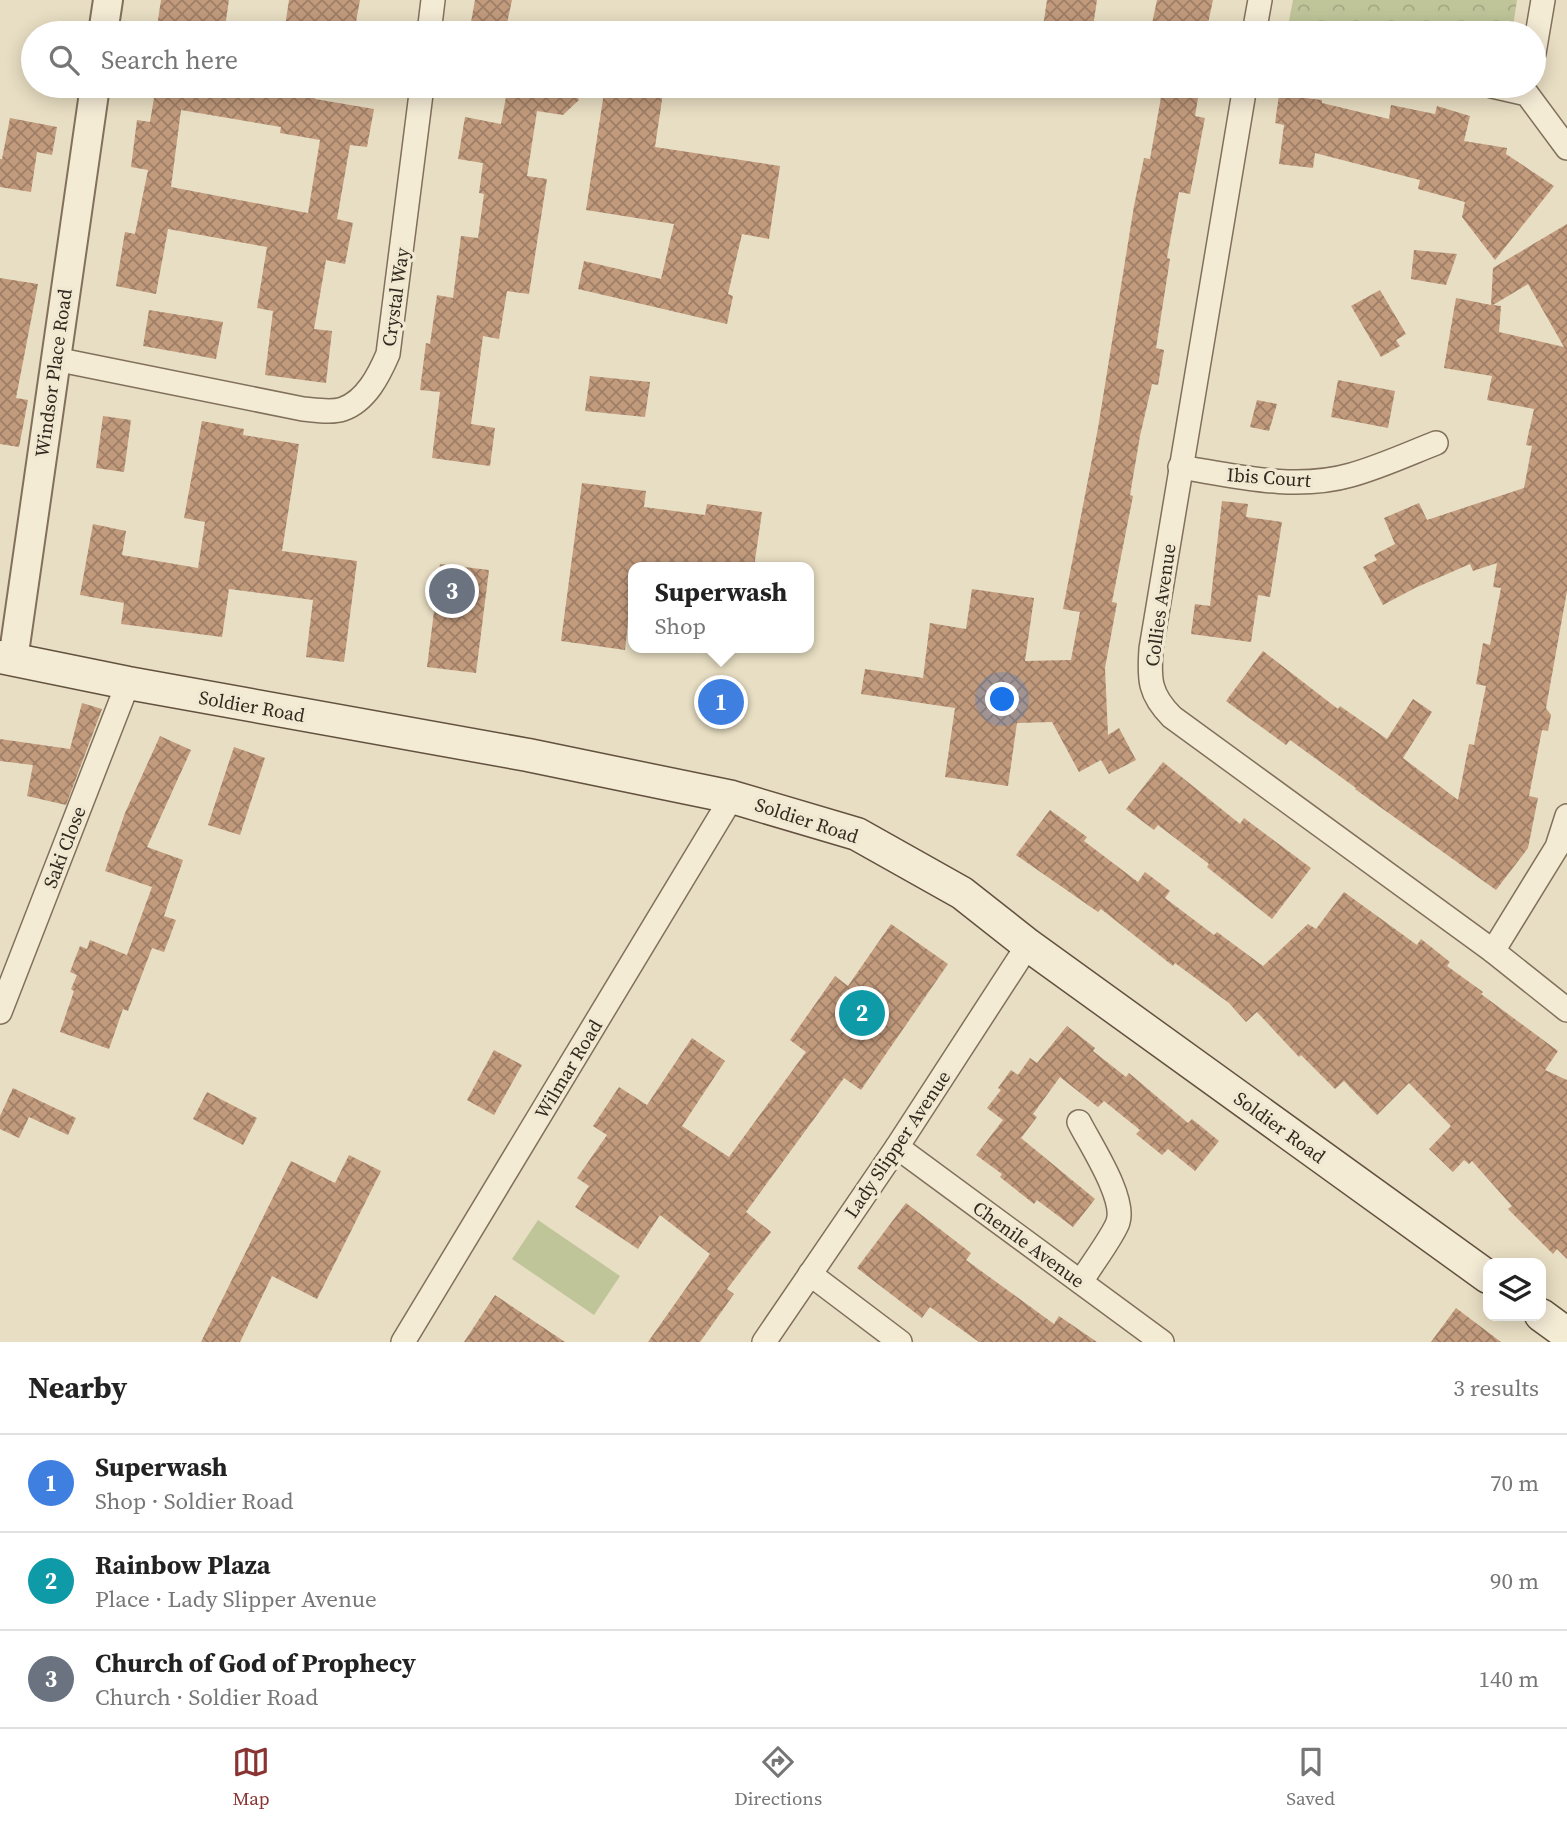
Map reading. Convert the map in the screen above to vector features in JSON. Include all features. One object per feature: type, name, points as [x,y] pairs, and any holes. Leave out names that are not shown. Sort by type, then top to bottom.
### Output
[{"type":"main road","name":"Soldier Road","points":[[7,659],[528,755],[732,797],[857,834],[962,893],[1028,945],[1483,1273]]},
{"type":"main road","points":[[1546,1319],[1567,1334]]},
{"type":"street","points":[[105,21],[108,0]]},
{"type":"street","points":[[430,21],[433,0]]},
{"type":"street","points":[[1256,21],[1260,0]]},
{"type":"street","points":[[1539,21],[1543,0]]},
{"type":"street","name":"Windsor Place Road","points":[[7,659],[93,98]]},
{"type":"street","name":"Crystal Way","points":[[55,359],[303,410],[342,410],[361,397],[377,379],[388,354],[420,98]]},
{"type":"street","name":"Collies Avenue","points":[[1243,98],[1180,467],[1152,649],[1151,684],[1158,701],[1172,717],[1493,951],[1567,1010]]},
{"type":"street","points":[[1533,98],[1567,148]]},
{"type":"street","name":"Ibis Court","points":[[1180,467],[1260,480],[1319,481],[1349,476],[1436,443]]},
{"type":"street","name":"Saki Close","points":[[0,1012],[128,683]]},
{"type":"street","name":"Wilmar Road","points":[[403,1342],[732,797]]},
{"type":"street","points":[[1493,951],[1558,847],[1567,816]]},
{"type":"street","name":"Lady Slipper Avenue","points":[[764,1342],[897,1147],[1028,945]]},
{"type":"street","points":[[1079,1122],[1103,1167],[1118,1203],[1119,1222],[1081,1282]]},
{"type":"street","name":"Chenile Avenue","points":[[897,1147],[1162,1342]]},
{"type":"street","points":[[810,1274],[900,1342]]},
{"type":"green space","points":[[1293,0],[1517,0],[1514,21],[1289,21]]},
{"type":"green space","points":[[538,1220],[620,1276],[594,1315],[512,1259]]},
{"type":"building","points":[[161,0],[229,0],[226,21],[158,21]]},
{"type":"building","points":[[289,0],[360,0],[356,21],[286,21]]},
{"type":"building","points":[[475,0],[512,0],[508,21],[471,21]]},
{"type":"building","points":[[1047,0],[1097,0],[1094,21],[1044,21]]},
{"type":"building","points":[[1157,0],[1213,0],[1209,21],[1153,21]]},
{"type":"building","points":[[154,98],[315,98],[374,109],[367,147],[350,145],[337,219],[353,223],[345,264],[326,260],[314,329],[332,331],[326,383],[265,375],[273,311],[257,308],[267,247],[168,229],[156,294],[116,286],[125,232],[135,234],[148,170],[131,167],[137,120],[150,122]],"holes":[[[181,110],[281,127],[280,133],[320,140],[308,213],[171,187]]]},
{"type":"building","points":[[506,98],[579,100],[563,115],[537,111],[527,176],[547,179],[529,294],[507,291],[499,339],[483,336],[471,424],[495,428],[490,466],[432,458],[440,392],[420,390],[426,343],[430,344],[437,295],[453,298],[461,236],[478,238],[484,194],[479,193],[483,163],[458,159],[465,117],[501,124]]},
{"type":"building","points":[[603,98],[662,98],[655,147],[780,166],[769,239],[742,234],[728,294],[733,296],[727,324],[578,289],[584,261],[661,279],[674,224],[586,210]]},
{"type":"building","points":[[1161,98],[1198,98],[1195,116],[1205,118],[1190,194],[1179,192],[1167,258],[1170,259],[1156,348],[1164,350],[1158,385],[1152,384],[1140,436],[1130,495],[1133,496],[1112,602],[1117,603],[1105,668],[1108,735],[1119,728],[1136,760],[1109,774],[1101,760],[1079,772],[1052,722],[1017,723],[1008,786],[945,777],[955,708],[861,694],[865,669],[923,678],[930,623],[966,629],[972,589],[1034,598],[1025,661],[1071,660],[1080,612],[1063,609],[1098,428],[1134,206],[1144,158],[1150,159]]},
{"type":"building","points":[[1279,98],[1322,100],[1322,103],[1389,119],[1391,105],[1435,114],[1437,106],[1470,116],[1464,141],[1507,148],[1506,154],[1554,186],[1495,260],[1462,217],[1465,202],[1418,189],[1420,180],[1315,153],[1313,168],[1279,164],[1284,125],[1275,123]]},
{"type":"building","points":[[10,118],[57,127],[52,155],[37,152],[31,192],[0,187],[0,159]]},
{"type":"building","points":[[1567,224],[1567,591],[1546,708],[1551,715],[1548,731],[1542,730],[1529,796],[1538,798],[1528,848],[1496,890],[1290,740],[1286,745],[1226,701],[1263,651],[1338,709],[1340,706],[1387,739],[1413,699],[1432,712],[1403,758],[1458,800],[1469,744],[1474,745],[1486,686],[1476,684],[1483,643],[1490,645],[1501,588],[1493,587],[1497,563],[1473,571],[1470,564],[1383,605],[1363,567],[1377,560],[1374,555],[1395,544],[1384,518],[1419,503],[1427,520],[1524,488],[1532,446],[1526,445],[1534,409],[1487,400],[1492,376],[1444,368],[1456,298],[1491,305],[1493,268]],"holes":[[[1528,284],[1564,347],[1499,332],[1501,306],[1493,305]]]},
{"type":"building","points":[[1414,250],[1457,254],[1446,285],[1411,279]]},
{"type":"building","points":[[0,278],[38,284],[16,398],[28,400],[19,447],[0,444]]},
{"type":"building","points":[[1380,290],[1406,334],[1396,340],[1400,346],[1381,357],[1351,306]]},
{"type":"building","points":[[149,310],[223,322],[216,359],[143,346]]},
{"type":"building","points":[[590,376],[650,382],[645,417],[585,411]]},
{"type":"building","points":[[1338,380],[1395,391],[1388,428],[1331,417]]},
{"type":"building","points":[[1257,400],[1277,404],[1269,431],[1250,427]]},
{"type":"building","points":[[103,416],[131,420],[124,472],[96,468]]},
{"type":"building","points":[[202,421],[244,429],[243,435],[299,444],[282,551],[357,561],[344,662],[306,657],[313,600],[229,589],[222,637],[121,624],[124,603],[80,595],[93,524],[126,531],[122,555],[198,568],[205,522],[184,518]]},
{"type":"building","points":[[582,483],[646,491],[644,507],[705,515],[707,504],[762,512],[755,562],[628,562],[625,650],[561,641]]},
{"type":"building","points":[[1222,501],[1248,504],[1246,517],[1282,522],[1270,597],[1258,595],[1251,642],[1191,634],[1195,604],[1210,606]]},
{"type":"building","points":[[440,564],[489,570],[476,673],[427,667]]},
{"type":"building","points":[[82,703],[102,709],[66,805],[27,796],[33,765],[0,761],[0,739],[70,749]]},
{"type":"building","points":[[160,736],[191,750],[147,847],[183,860],[164,916],[176,920],[164,952],[152,948],[128,1011],[123,1009],[109,1049],[60,1032],[74,991],[71,989],[77,975],[70,972],[80,946],[87,949],[90,940],[127,955],[152,887],[105,871],[125,813]]},
{"type":"building","points":[[234,747],[265,758],[240,835],[208,825]]},
{"type":"building","points":[[1163,762],[1240,824],[1244,818],[1311,868],[1272,919],[1207,867],[1209,864],[1158,825],[1154,830],[1126,809]]},
{"type":"building","points":[[1050,810],[1087,837],[1084,841],[1138,882],[1145,872],[1170,891],[1165,898],[1214,935],[1217,932],[1263,966],[1308,924],[1316,929],[1344,892],[1417,945],[1421,939],[1450,962],[1447,966],[1483,992],[1481,994],[1558,1051],[1545,1070],[1567,1080],[1567,1259],[1557,1249],[1553,1254],[1508,1209],[1512,1206],[1472,1161],[1469,1164],[1464,1160],[1453,1172],[1429,1149],[1451,1126],[1409,1083],[1377,1115],[1344,1081],[1335,1089],[1301,1055],[1299,1057],[1257,1012],[1246,1022],[1229,1003],[1175,963],[1173,966],[1101,909],[1098,912],[1016,855]]},
{"type":"building","points":[[891,924],[948,964],[861,1090],[844,1078],[746,1212],[771,1232],[727,1289],[734,1294],[700,1342],[648,1342],[710,1254],[660,1215],[638,1249],[575,1207],[589,1186],[577,1178],[607,1135],[593,1126],[619,1087],[647,1105],[692,1038],[725,1061],[682,1126],[729,1157],[806,1052],[790,1040],[835,976],[848,986]]},
{"type":"building","points":[[1067,1026],[1126,1077],[1129,1073],[1188,1123],[1192,1119],[1219,1141],[1195,1171],[1168,1149],[1162,1155],[1136,1134],[1140,1130],[1104,1101],[1098,1107],[1060,1077],[1033,1114],[1037,1117],[1021,1138],[1095,1199],[1073,1227],[1037,1200],[1034,1204],[1000,1177],[1002,1174],[976,1155],[1003,1120],[987,1108],[1001,1090],[998,1088],[1011,1070],[1018,1075],[1030,1058],[1037,1063]]},
{"type":"building","points":[[494,1050],[522,1065],[494,1115],[467,1100]]},
{"type":"building","points":[[13,1088],[76,1118],[68,1135],[29,1117],[19,1138],[0,1129],[0,1116]]},
{"type":"building","points":[[207,1092],[257,1118],[243,1145],[193,1119]]},
{"type":"building","points":[[349,1155],[381,1171],[317,1299],[272,1276],[240,1342],[201,1342],[291,1161],[335,1183]]},
{"type":"building","points":[[906,1203],[971,1253],[966,1260],[1054,1324],[1059,1316],[1097,1342],[979,1342],[930,1307],[922,1318],[857,1268]]},
{"type":"building","points":[[495,1295],[565,1342],[464,1342]]},
{"type":"building","points":[[1456,1308],[1501,1342],[1431,1342]]},
{"type":"place","name":"Church of God of Prophecy","points":[[452,591]]},
{"type":"place","name":"Superwash","points":[[721,702]]},
{"type":"place","name":"Rainbow Plaza","points":[[862,1013]]}]
